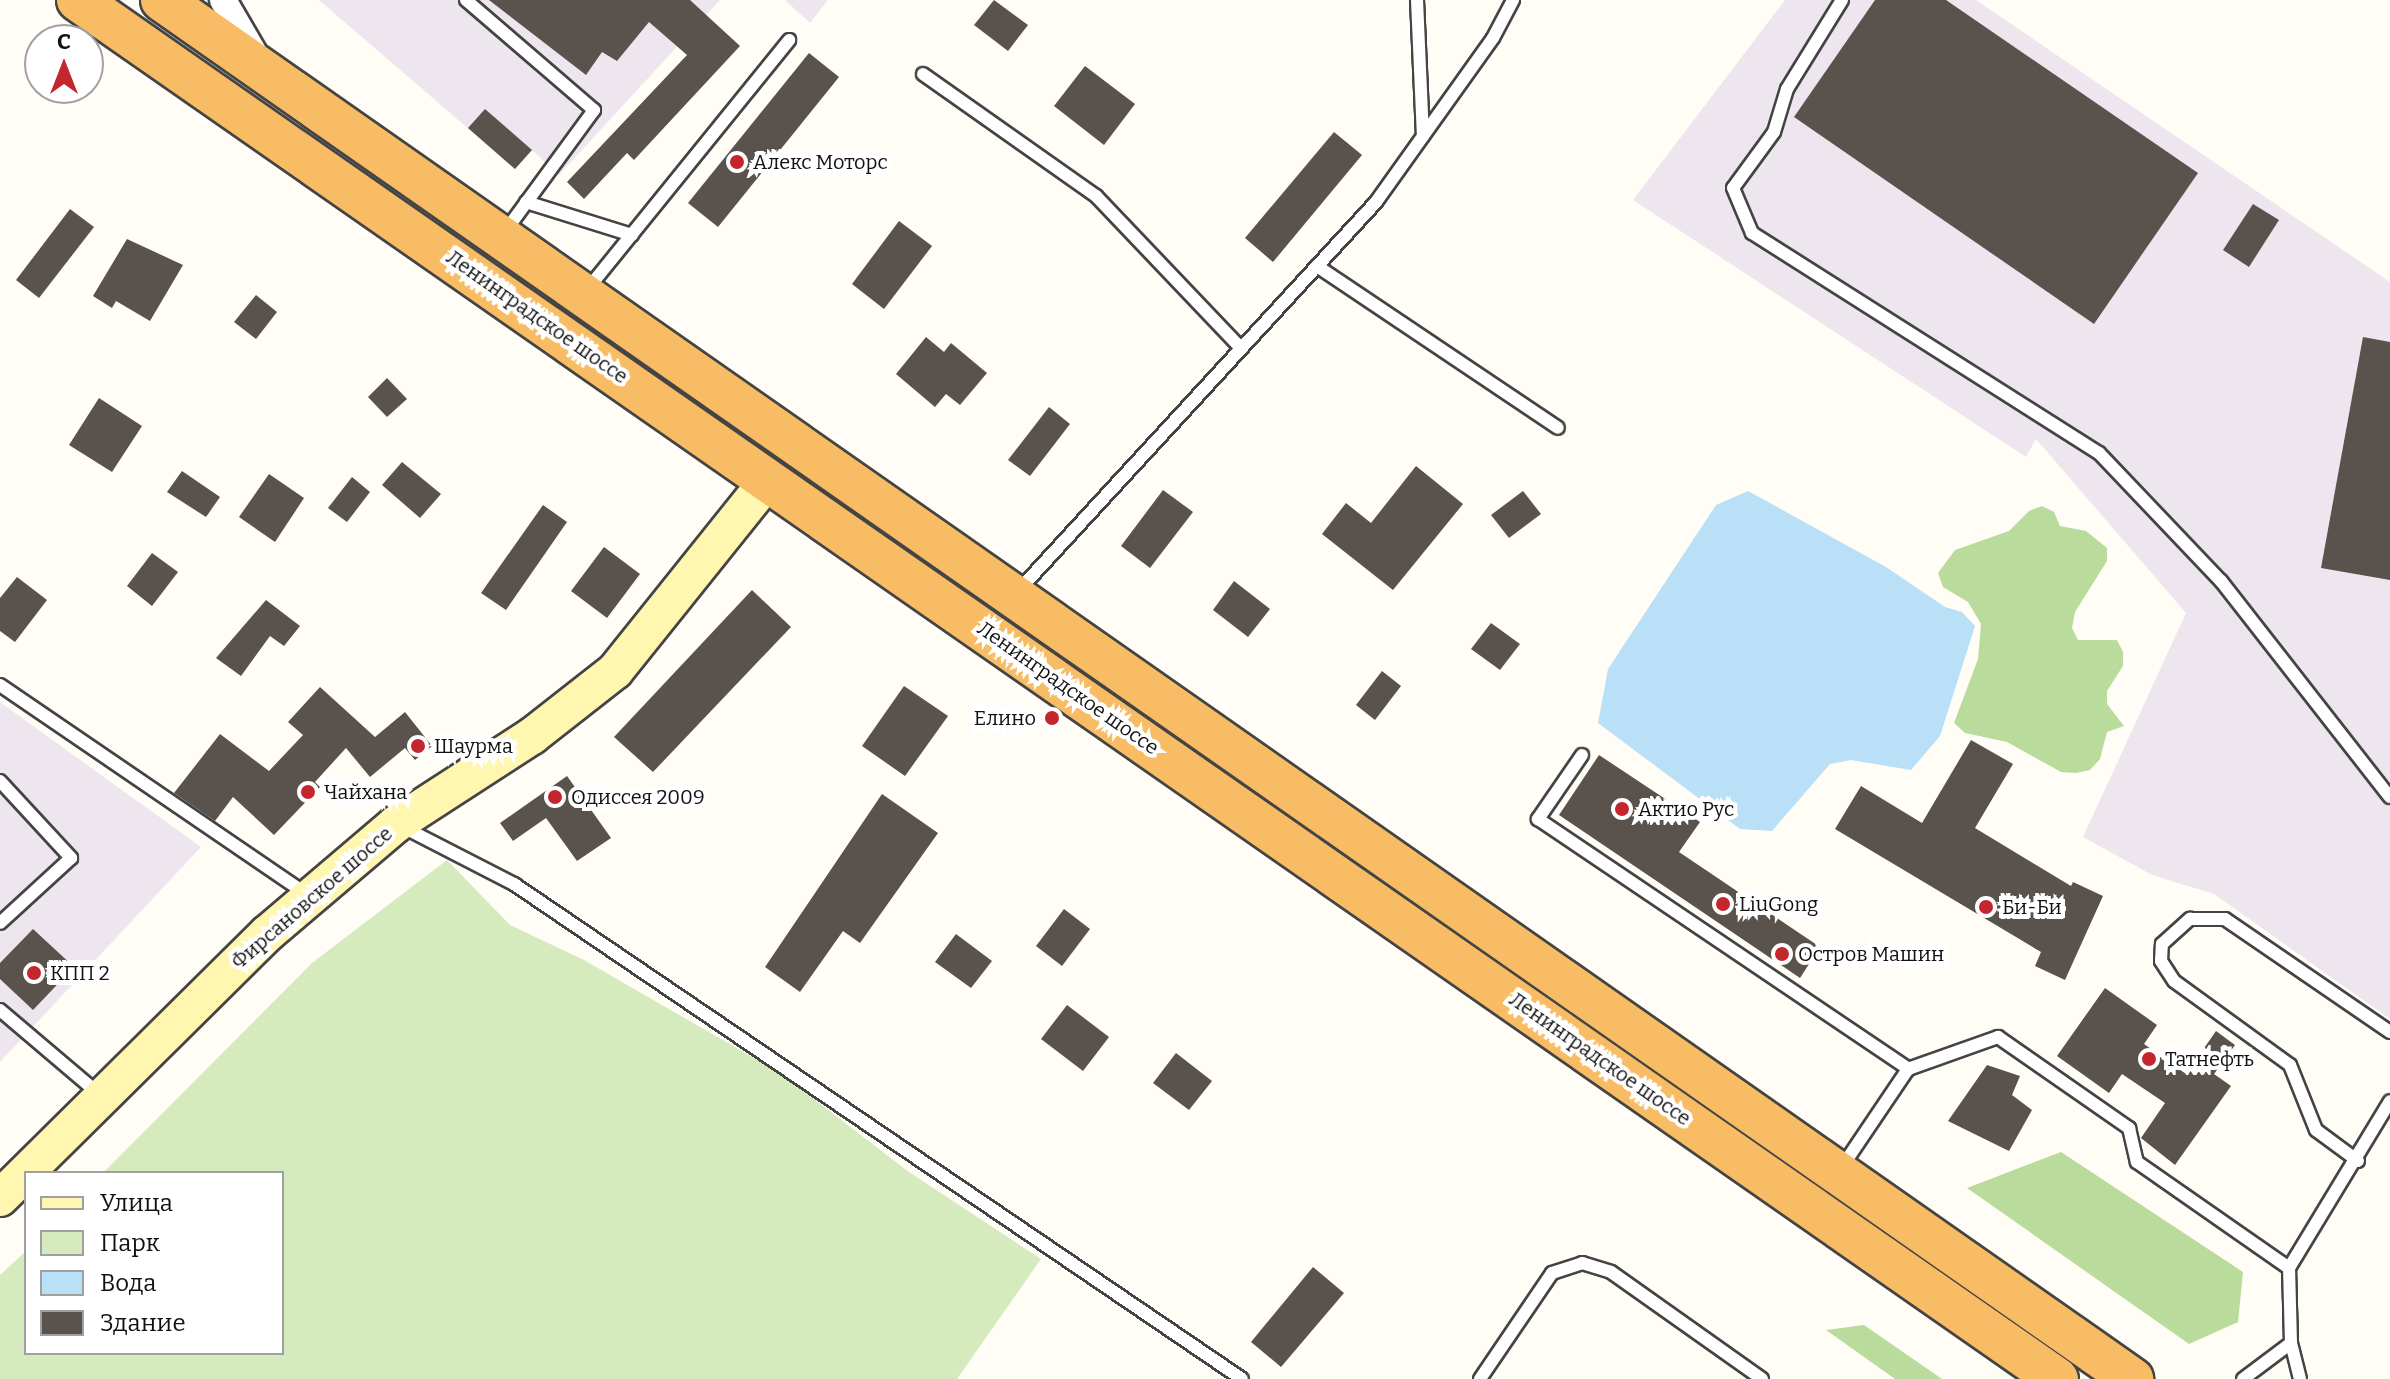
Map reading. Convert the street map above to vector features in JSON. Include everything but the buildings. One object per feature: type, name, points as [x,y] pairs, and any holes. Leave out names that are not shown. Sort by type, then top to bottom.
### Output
[{"type":"highway","name":"Ленинградское шоссе","points":[[78,0],[2057,1379]]},
{"type":"highway","points":[[162,0],[2132,1379]]},
{"type":"main road","name":"Фирсановское шоссе","points":[[27,1171],[101,1096],[311,897],[396,824],[532,736],[615,671],[769,479]]},
{"type":"main road","name":"Фирсановское шоссе","points":[[0,1198],[24,1174]]},
{"type":"street","points":[[223,0],[272,76]]},
{"type":"lane","points":[[466,0],[594,110],[502,236]]},
{"type":"lane","points":[[1417,0],[1423,136]]},
{"type":"lane","points":[[1014,595],[1376,202],[1513,0]]},
{"type":"lane","points":[[1842,0],[1787,89],[1774,132],[1733,188],[1752,233],[2099,453],[2221,581],[2388,794]]},
{"type":"lane","points":[[584,294],[789,40]]},
{"type":"lane","points":[[923,74],[1096,196],[1241,348]]},
{"type":"lane","points":[[526,202],[632,235]]},
{"type":"lane","points":[[1317,266],[1558,428]]},
{"type":"lane","points":[[0,685],[311,897]]},
{"type":"lane","points":[[1582,755],[1538,819],[1908,1069]]},
{"type":"lane","points":[[2388,794],[2390,777]]},
{"type":"lane","points":[[0,781],[71,858],[0,923]]},
{"type":"lane","points":[[396,824],[514,884],[1242,1379]]},
{"type":"lane","points":[[2358,1161],[2316,1130],[2290,1065],[2174,981],[2161,961],[2162,944],[2190,919],[2225,919],[2390,1032]]},
{"type":"lane","points":[[0,1010],[101,1096]]},
{"type":"lane","points":[[1838,1173],[1908,1069],[1998,1037],[2129,1128],[2137,1162],[2289,1268]]},
{"type":"lane","points":[[2300,1379],[2291,1343],[2289,1268],[2358,1161],[2390,1101]]},
{"type":"lane","points":[[1480,1379],[1552,1273],[1582,1263],[1611,1272],[1762,1379]]},
{"type":"lane","points":[[2243,1379],[2291,1343]]},
{"type":"shaded area","points":[[319,0],[720,0],[559,175],[532,150],[515,169]]},
{"type":"shaded area","points":[[785,0],[828,0],[810,23]]},
{"type":"shaded area","points":[[1785,0],[1976,0],[2390,282],[2390,1019],[2214,894],[2152,875],[2083,837],[2186,613],[2036,439],[2026,457],[1633,200]]},
{"type":"shaded area","points":[[0,702],[201,847],[0,1062]]},
{"type":"green space","points":[[2042,506],[2054,512],[2060,526],[2086,531],[2107,548],[2107,561],[2075,612],[2072,628],[2078,640],[2117,640],[2123,652],[2123,666],[2107,691],[2107,704],[2124,726],[2107,732],[2100,759],[2090,770],[2076,773],[2061,772],[2007,742],[1965,733],[1954,723],[1978,659],[1981,624],[1968,602],[1943,587],[1938,573],[1955,550],[2009,531],[2029,511]]},
{"type":"green space","points":[[447,860],[510,925],[584,960],[780,1073],[909,1172],[1041,1259],[957,1379],[0,1379],[0,1275],[24,1253],[24,1355],[284,1355],[284,1171],[105,1171],[312,963]]},
{"type":"green space","points":[[2061,1152],[2243,1272],[2238,1322],[2189,1344],[1967,1188]]},
{"type":"green space","points":[[1864,1325],[1942,1379],[1895,1379],[1826,1330]]},
{"type":"water","points":[[1748,491],[1886,567],[1945,607],[1962,612],[1975,626],[1940,736],[1911,770],[1851,760],[1830,764],[1772,831],[1740,829],[1598,723],[1608,669],[1716,505]]},
{"type":"place","name":"Алекс Моторс","points":[[737,162]]},
{"type":"place","name":"Елино","points":[[1052,718]]},
{"type":"place","name":"Шаурма","points":[[418,746]]},
{"type":"place","name":"Чайхана","points":[[308,792]]},
{"type":"place","name":"Одиссея 2009","points":[[555,797]]},
{"type":"place","name":"Актио Рус","points":[[1622,809]]},
{"type":"place","name":"LiuGong","points":[[1723,904]]},
{"type":"place","name":"Би-Би","points":[[1986,907]]},
{"type":"place","name":"Остров Машин","points":[[1782,954]]},
{"type":"place","name":"КПП 2","points":[[34,973]]},
{"type":"place","name":"Татнефть","points":[[2149,1059]]}]
